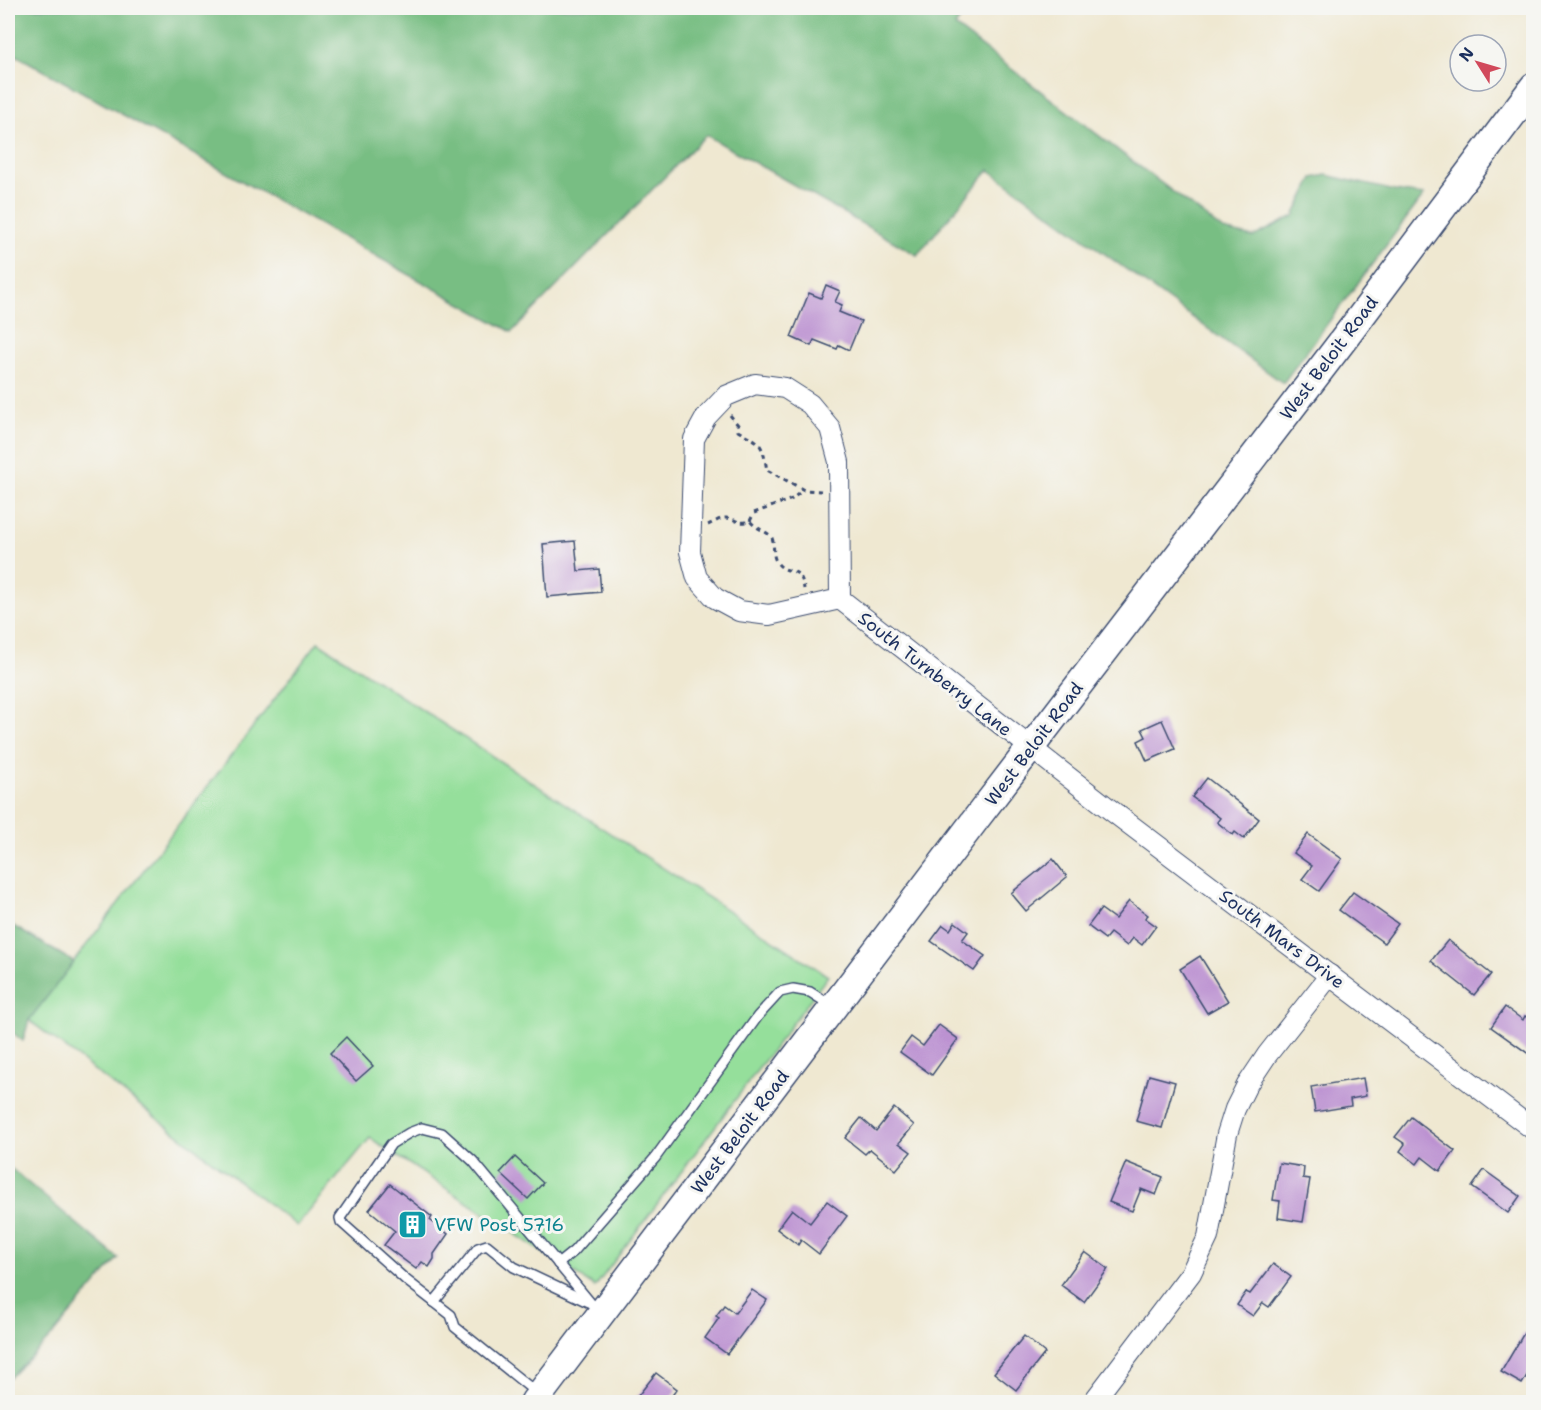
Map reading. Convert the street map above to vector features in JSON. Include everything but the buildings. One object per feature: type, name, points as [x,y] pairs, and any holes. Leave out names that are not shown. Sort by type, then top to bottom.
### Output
[{"type":"main road","name":"West Beloit Road","points":[[537,1399],[595,1309],[834,1007],[1354,326],[1533,86]]},
{"type":"street","name":"South Turnberry Lane","points":[[755,384],[785,388],[810,404],[830,429],[839,462],[840,599],[769,615],[739,611],[715,598],[697,578],[690,552],[694,439],[705,417],[726,396],[755,384]]},
{"type":"street","name":"South Turnberry Lane","points":[[840,599],[1031,748]]},
{"type":"street","name":"South Mars Drive","points":[[1031,748],[1533,1130]]},
{"type":"street","points":[[1093,1402],[1191,1273],[1208,1237],[1227,1134],[1235,1109],[1247,1085],[1268,1055],[1329,975]]},
{"type":"lane","points":[[558,1264],[574,1251],[655,1158],[758,1016],[780,992],[793,989],[810,992],[834,1007]]},
{"type":"lane","points":[[537,1399],[455,1327],[451,1315],[383,1260],[340,1218],[392,1144],[422,1128],[442,1133],[473,1161],[595,1309]]},
{"type":"lane","points":[[434,1302],[478,1248],[487,1245],[514,1267],[595,1309]]},
{"type":"path","points":[[719,403],[735,420],[738,431],[761,446],[767,470],[804,490],[820,492],[839,485]]},
{"type":"path","points":[[691,524],[709,525],[720,519],[728,518],[741,524],[750,521],[754,513],[792,499],[804,490]]},
{"type":"path","points":[[750,521],[756,528],[768,533],[772,538],[775,561],[782,567],[797,572],[803,578],[804,591],[814,605]]},
{"type":"green space","points":[[8,8],[968,8],[955,26],[1223,230],[1253,237],[1294,216],[1313,178],[1326,175],[1395,191],[1424,195],[1283,383],[989,170],[917,255],[706,135],[512,332],[16,55],[8,67]]},
{"type":"green space","points":[[318,642],[828,976],[595,1287],[370,1138],[297,1226],[29,1020]]},
{"type":"green space","points":[[8,923],[74,962],[29,1020],[23,1041],[8,1029]]},
{"type":"green space","points":[[8,1166],[118,1258],[50,1338],[8,1379]]},
{"type":"place","name":"VFW Post 5716","points":[[413,1225]]}]
